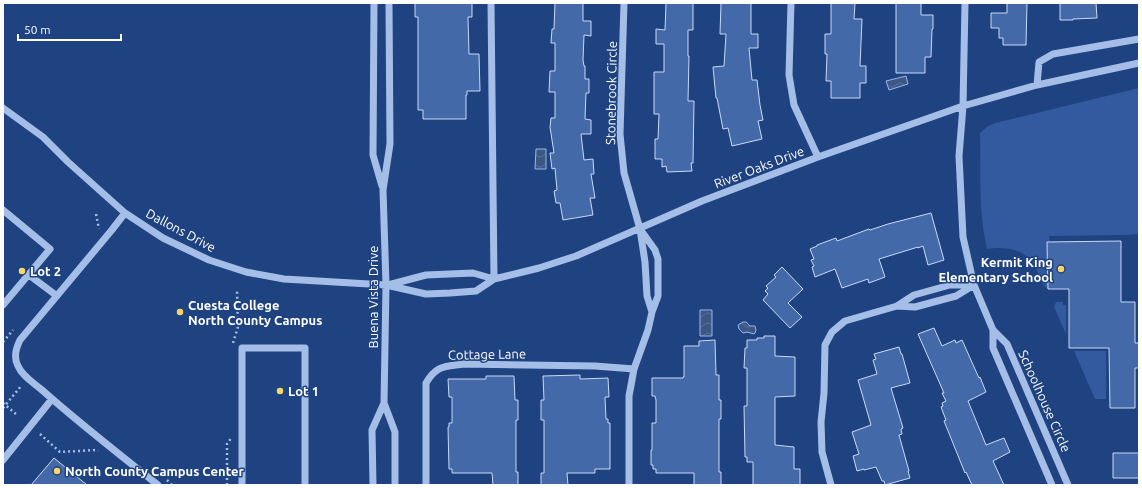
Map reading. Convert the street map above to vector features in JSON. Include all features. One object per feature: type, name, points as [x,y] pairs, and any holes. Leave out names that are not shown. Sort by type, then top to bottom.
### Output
[{"type":"street","name":"Buena Vista Drive","points":[[374,3],[373,155],[383,190]]},
{"type":"street","name":"Buena Vista Drive","points":[[389,3],[390,144],[383,190],[386,285],[384,403],[395,432],[395,485]]},
{"type":"street","points":[[491,3],[494,279]]},
{"type":"street","name":"Stonebrook Circle","points":[[624,3],[620,134],[624,173],[640,229]]},
{"type":"street","points":[[791,3],[789,75],[794,104],[818,157]]},
{"type":"street","name":"Schoolhouse Circle","points":[[965,3],[963,106],[959,156],[963,237],[974,285],[993,330],[1006,344],[1068,485]]},
{"type":"street","points":[[1037,85],[1039,62],[1053,54],[1139,39]]},
{"type":"street","name":"River Oaks Drive","points":[[386,285],[426,294],[476,291],[494,279],[539,268],[576,256],[702,201],[818,157],[963,106],[1037,85],[1139,64]]},
{"type":"street","name":"Dallons Drive","points":[[3,108],[43,137],[68,162],[125,213],[163,238],[209,260],[246,272],[284,279],[386,285]]},
{"type":"street","points":[[3,210],[50,249],[3,305]]},
{"type":"street","points":[[125,213],[20,340],[16,348],[15,357],[17,366],[22,373],[158,485]]},
{"type":"street","points":[[640,229],[647,279],[647,296],[652,312]]},
{"type":"street","points":[[629,485],[629,396],[634,369],[658,296],[658,259],[655,250],[640,229]]},
{"type":"street","name":"River Oaks Drive","points":[[386,285],[426,275],[472,273],[494,279]]},
{"type":"street","points":[[29,275],[57,296]]},
{"type":"street","points":[[831,485],[822,452],[821,422],[824,392],[825,345],[832,332],[845,321],[897,306],[914,295],[950,285],[974,285]]},
{"type":"street","points":[[897,306],[915,307],[942,300],[956,296],[974,285]]},
{"type":"street","name":"Schoolhouse Circle","points":[[993,330],[993,348],[1052,485]]},
{"type":"street","points":[[242,485],[242,348],[305,348],[305,485]]},
{"type":"street","name":"Cottage Lane","points":[[426,485],[426,383],[432,373],[443,367],[464,364],[595,366],[634,369]]},
{"type":"street","points":[[3,460],[52,399]]},
{"type":"street","name":"Buena Vista Drive","points":[[373,485],[372,430],[384,403]]},
{"type":"path","points":[[17,415],[4,405],[23,384]]},
{"type":"path","points":[[40,434],[60,452],[96,450],[102,455]]},
{"type":"shaded area","points":[[1139,88],[1139,234],[1049,236],[1050,242],[1047,242],[1048,289],[1042,282],[1032,262],[1021,253],[1015,250],[1001,248],[987,249],[981,206],[980,133],[988,126],[995,123]]},
{"type":"shaded area","points":[[1056,302],[1063,302],[1063,305],[1066,305],[1066,334],[1054,307]]},
{"type":"shaded area","points":[[1074,351],[1106,351],[1106,399],[1095,399]]},
{"type":"water","points":[[906,76],[908,84],[889,90],[886,81]]},
{"type":"water","points":[[536,149],[546,149],[546,169],[535,169]]},
{"type":"water","points":[[700,310],[712,310],[712,336],[700,336]]},
{"type":"water","points":[[746,322],[750,326],[755,326],[756,330],[754,334],[747,332],[743,333],[739,329],[738,325]]},
{"type":"building","points":[[415,3],[472,3],[472,17],[468,17],[469,54],[479,54],[480,91],[467,91],[466,119],[423,119],[423,110],[418,110],[418,17],[415,17]]},
{"type":"building","points":[[555,3],[583,3],[583,21],[591,21],[591,36],[584,35],[583,60],[585,66],[585,79],[589,79],[589,93],[586,93],[585,119],[591,120],[591,134],[581,134],[584,160],[593,159],[594,174],[591,174],[595,198],[590,198],[593,215],[563,220],[560,203],[556,203],[554,191],[557,190],[555,168],[552,169],[550,153],[554,153],[550,127],[551,118],[555,118],[555,92],[549,92],[550,71],[555,71],[555,43],[551,43],[552,29],[554,29]]},
{"type":"building","points":[[666,3],[693,3],[693,30],[688,30],[688,101],[694,101],[693,163],[691,163],[692,171],[667,172],[666,166],[662,167],[662,159],[655,159],[655,139],[658,139],[659,114],[654,114],[654,72],[664,72],[664,44],[656,44],[656,29],[665,30]]},
{"type":"building","points":[[721,3],[751,3],[751,34],[758,34],[758,48],[749,48],[752,80],[757,80],[763,120],[758,121],[762,139],[732,146],[728,128],[723,129],[716,98],[713,67],[724,66],[726,34],[720,34]]},
{"type":"building","points":[[831,3],[855,3],[854,19],[862,19],[860,66],[866,66],[866,83],[860,83],[860,98],[831,98],[831,81],[826,81],[827,54],[825,54],[825,34],[831,34]]},
{"type":"building","points":[[896,3],[921,3],[921,15],[933,15],[931,57],[925,57],[925,73],[896,73]]},
{"type":"building","points":[[1007,3],[1027,3],[1026,45],[1003,45],[1003,38],[999,38],[999,28],[991,28],[991,13],[1007,13]]},
{"type":"building","points":[[1060,3],[1096,3],[1097,18],[1060,20]]},
{"type":"building","points":[[931,213],[944,260],[928,265],[923,246],[879,259],[885,277],[869,283],[868,279],[842,288],[835,269],[815,277],[812,267],[814,266],[811,260],[814,259],[810,249],[817,245],[836,238],[837,241],[869,229],[870,230]]},
{"type":"building","points":[[1121,241],[1121,302],[1135,302],[1135,343],[1139,343],[1139,368],[1135,368],[1135,408],[1110,408],[1109,348],[1069,348],[1069,289],[1048,289],[1047,242]]},
{"type":"building","points":[[782,267],[803,289],[788,303],[802,317],[790,328],[763,300],[768,294],[765,291],[768,288],[766,286],[776,277],[774,275]]},
{"type":"building","points":[[934,328],[942,346],[955,340],[956,343],[962,340],[979,378],[980,377],[986,392],[968,401],[986,445],[1004,438],[1010,452],[993,461],[1004,485],[972,485],[966,472],[965,473],[944,421],[946,420],[941,407],[943,406],[942,403],[946,401],[942,393],[944,393],[918,334]]},
{"type":"building","points":[[764,336],[775,336],[775,356],[795,357],[795,396],[775,397],[775,445],[794,447],[794,469],[800,469],[800,485],[753,485],[753,462],[747,462],[747,457],[745,457],[744,406],[747,406],[747,368],[744,368],[745,348],[747,348],[747,340],[757,340],[757,338],[764,338]]},
{"type":"building","points":[[715,340],[716,375],[719,375],[719,400],[721,400],[721,419],[719,419],[719,472],[721,472],[721,485],[694,485],[694,473],[656,473],[656,469],[653,469],[653,465],[651,465],[652,423],[656,423],[656,400],[655,396],[652,396],[652,378],[683,378],[684,346],[699,346],[699,341]]},
{"type":"building","points":[[899,347],[910,383],[891,388],[903,428],[901,429],[902,434],[899,435],[910,478],[885,485],[876,467],[857,471],[853,456],[859,454],[852,432],[871,425],[858,380],[877,374],[873,360],[876,359],[874,354]]},
{"type":"building","points":[[580,375],[580,379],[608,378],[609,397],[605,397],[606,419],[608,419],[608,423],[610,423],[610,469],[595,469],[595,473],[567,473],[568,485],[541,485],[541,473],[544,473],[544,420],[541,420],[541,400],[544,400],[543,376]]},
{"type":"building","points":[[486,376],[514,376],[515,400],[518,400],[518,420],[516,420],[516,472],[518,472],[518,485],[493,485],[492,473],[452,473],[452,469],[449,469],[448,427],[449,423],[452,423],[452,397],[449,397],[448,379],[486,379]]},
{"type":"building","points":[[1113,453],[1139,453],[1139,478],[1113,478]]},
{"type":"building","name":"North County Campus Center","points":[[54,458],[87,485],[31,485]]},
{"type":"place","name":"Kermit King Elementary School","points":[[1061,269]]},
{"type":"place","name":"Lot 2","points":[[22,271]]},
{"type":"place","name":"Cuesta College North County Campus","points":[[180,312]]},
{"type":"place","name":"Lot 1","points":[[280,391]]},
{"type":"place","name":"North County Campus Center","points":[[57,471]]}]
